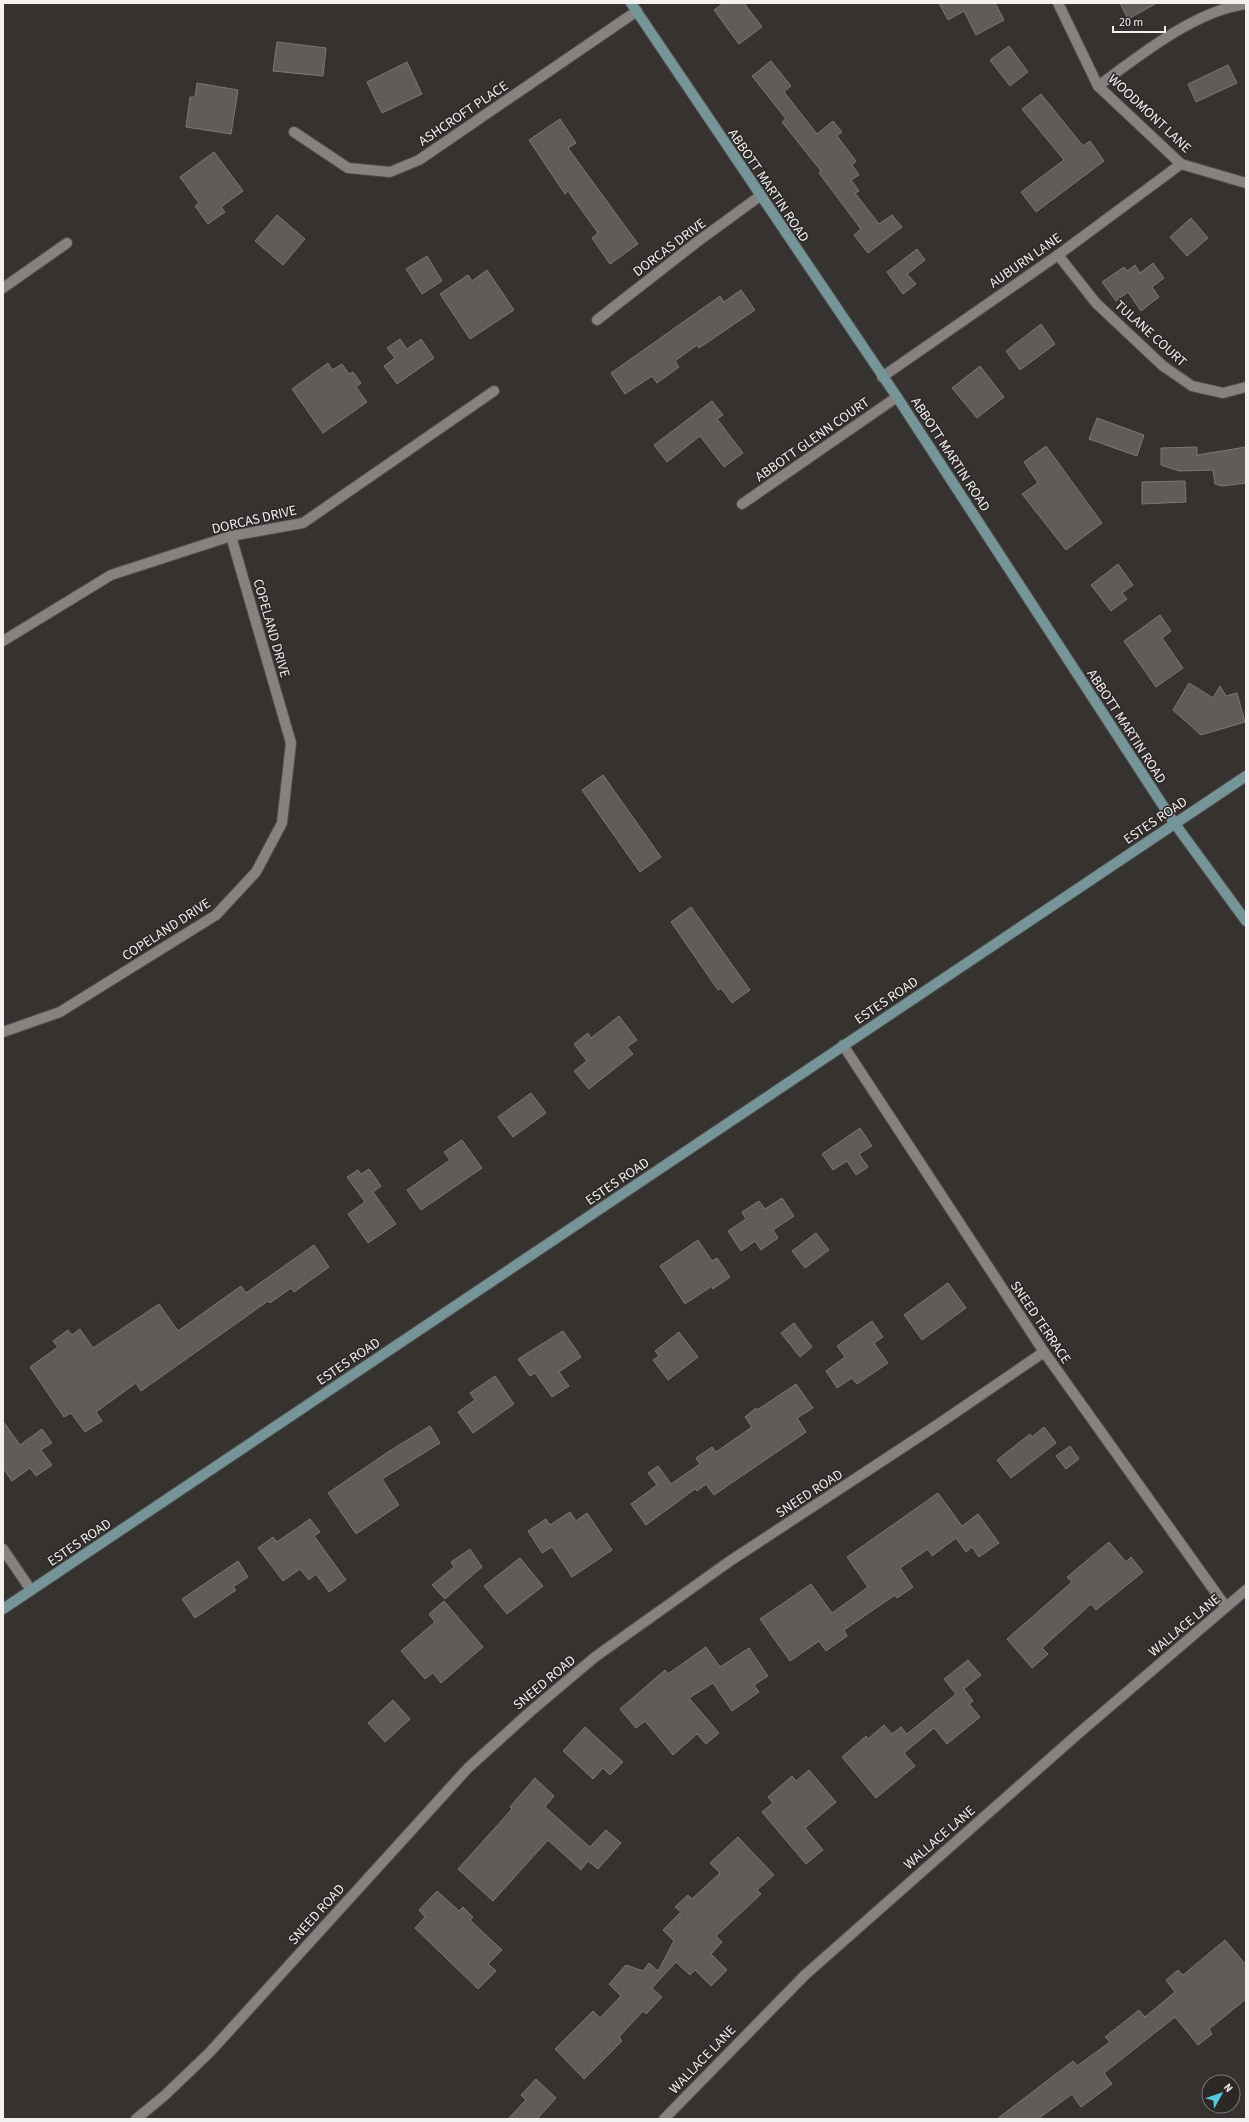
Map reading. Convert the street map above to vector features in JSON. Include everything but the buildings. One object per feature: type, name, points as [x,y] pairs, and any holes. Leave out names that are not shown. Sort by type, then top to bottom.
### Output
[{"type":"main road","name":"ABBOTT MARTIN ROAD","points":[[634,7],[882,377],[897,397],[1175,824],[1246,921]]},
{"type":"main road","name":"ESTES ROAD","points":[[3,1609],[1246,776]]},
{"type":"street","name":"WOODMONT LANE","points":[[1058,3],[1098,86],[1181,164],[1246,183]]},
{"type":"street","points":[[1098,86],[1153,46],[1206,16],[1233,6],[1246,4]]},
{"type":"street","name":"ASHCROFT PLACE","points":[[294,132],[348,168],[390,172],[419,160],[634,7]]},
{"type":"street","name":"AUBURN LANE","points":[[882,377],[1058,255],[1181,164]]},
{"type":"street","name":"DORCAS DRIVE","points":[[597,320],[697,242],[760,196]]},
{"type":"street","points":[[3,288],[67,243]]},
{"type":"street","name":"TULANE COURT","points":[[1058,255],[1096,303],[1163,366],[1192,386],[1223,393],[1246,387]]},
{"type":"street","name":"DORCAS DRIVE","points":[[3,641],[111,575],[231,536],[303,523],[494,391]]},
{"type":"street","name":"ABBOTT GLENN COURT","points":[[742,504],[897,397]]},
{"type":"street","name":"COPELAND DRIVE","points":[[3,1032],[60,1012],[216,915],[256,872],[282,823],[291,743],[231,536]]},
{"type":"street","name":"SNEED TERRACE","points":[[843,1045],[1044,1352],[1226,1607]]},
{"type":"street","name":"SNEED ROAD","points":[[136,2119],[164,2096],[210,2052],[468,1768],[536,1706],[595,1657],[730,1561],[937,1425],[1044,1352]]},
{"type":"street","points":[[3,1550],[31,1590]]},
{"type":"street","name":"WALLACE LANE","points":[[664,2119],[805,1975],[1073,1738],[1246,1590]]}]
